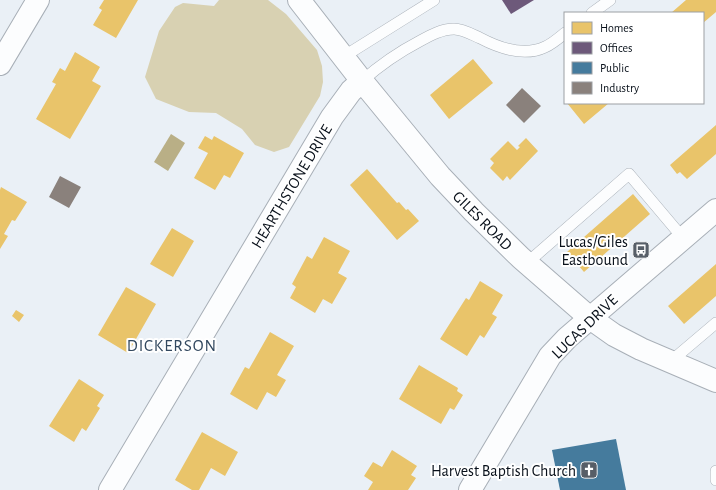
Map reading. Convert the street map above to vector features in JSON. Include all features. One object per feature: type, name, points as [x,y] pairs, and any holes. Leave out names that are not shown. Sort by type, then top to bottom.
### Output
[{"type":"street","points":[[0,64],[38,0]]},
{"type":"street","name":"GILES ROAD","points":[[299,0],[362,81],[440,176],[526,263],[590,318],[614,335],[670,362],[716,381]]},
{"type":"street","name":"HEARTHSTONE DRIVE","points":[[110,490],[332,117],[351,92],[362,81]]},
{"type":"street","name":"LUCAS DRIVE","points":[[470,490],[550,356],[567,338],[716,210]]},
{"type":"lane","points":[[343,57],[434,0]]},
{"type":"lane","points":[[593,12],[610,0]]},
{"type":"lane","name":"HEARTHSTONE DRIVE","points":[[362,81],[394,55],[428,37],[446,30],[457,29],[511,50],[530,52],[549,45],[564,34]]},
{"type":"lane","points":[[526,263],[629,174],[683,238]]},
{"type":"lane","points":[[670,362],[716,323]]},
{"type":"lane","points":[[716,471],[716,480]]},
{"type":"shaded area","points":[[219,0],[268,0],[286,14],[317,50],[322,66],[323,82],[320,96],[289,147],[274,152],[255,145],[242,129],[216,113],[189,112],[156,99],[145,77],[159,31],[175,7],[183,3],[214,6]]},
{"type":"shaded area","points":[[171,134],[185,143],[168,171],[154,162]]},
{"type":"building: Homes","points":[[104,0],[138,0],[116,38],[93,25],[102,10],[99,8]]},
{"type":"building: Homes","points":[[686,0],[716,0],[716,12],[704,22],[704,12],[672,12]]},
{"type":"building: Homes","points":[[75,52],[100,67],[92,81],[101,86],[70,139],[36,119],[56,84],[52,82],[60,68],[65,71]]},
{"type":"building: Homes","points":[[473,59],[493,83],[449,119],[430,95]]},
{"type":"building: Homes","points":[[568,104],[608,104],[584,124]]},
{"type":"building: Homes","points":[[716,125],[716,154],[687,179],[680,172],[677,174],[670,165]]},
{"type":"building: Homes","points":[[205,136],[212,140],[214,136],[244,153],[230,178],[224,175],[215,190],[194,178],[208,153],[198,148]]},
{"type":"building: Homes","points":[[526,138],[538,151],[510,180],[507,176],[503,181],[490,168],[494,163],[490,159],[508,141],[517,150],[520,147],[518,146]]},
{"type":"building: Homes","points":[[367,169],[397,203],[399,202],[406,210],[408,209],[419,221],[397,240],[350,185]]},
{"type":"building: Homes","points":[[1,187],[27,202],[15,221],[12,220],[4,234],[8,236],[0,249],[0,190]]},
{"type":"building: Homes","points":[[633,194],[650,214],[584,272],[567,252]]},
{"type":"building: Homes","points":[[172,228],[194,241],[173,277],[150,264]]},
{"type":"building: Homes","points":[[324,237],[350,251],[338,273],[347,278],[332,304],[323,299],[315,313],[290,298],[296,287],[292,284],[307,256],[312,259]]},
{"type":"building: Homes","points":[[716,264],[716,296],[684,324],[668,306]]},
{"type":"building: Homes","points":[[480,281],[503,295],[492,314],[497,317],[484,338],[480,335],[467,356],[440,339],[466,298],[469,300]]},
{"type":"building: Homes","points":[[126,287],[156,304],[128,353],[98,335]]},
{"type":"building: Homes","points":[[16,310],[24,315],[19,322],[12,316]]},
{"type":"building: Homes","points":[[270,332],[294,346],[277,375],[286,380],[276,397],[267,392],[257,410],[230,394],[245,367],[249,369]]},
{"type":"building: Homes","points":[[419,365],[458,388],[457,391],[463,395],[454,410],[450,408],[441,424],[399,399]]},
{"type":"building: Homes","points":[[79,379],[104,395],[97,406],[100,408],[86,431],[82,428],[74,442],[49,426]]},
{"type":"building: Homes","points":[[202,432],[238,452],[225,476],[211,468],[199,490],[192,490],[175,480]]},
{"type":"building: Homes","points":[[392,450],[417,466],[411,475],[416,478],[408,490],[368,490],[373,482],[364,476],[373,462],[382,467]]},
{"type":"building: Offices","points":[[502,0],[534,0],[511,14]]},
{"type":"building: Public","name":"Harvest Baptish Church","points":[[616,439],[626,490],[560,490],[552,450]]},
{"type":"building: Industry","points":[[522,88],[541,106],[524,123],[506,105]]},
{"type":"building: Industry","points":[[60,176],[81,187],[69,208],[49,197]]},
{"type":"place","name":"Lucas/Giles Eastbound","points":[[641,250]]},
{"type":"place","name":"Harvest Baptish Church","points":[[589,470]]},
{"type":"district","name":"DICKERSON","points":[[172,345]]}]
